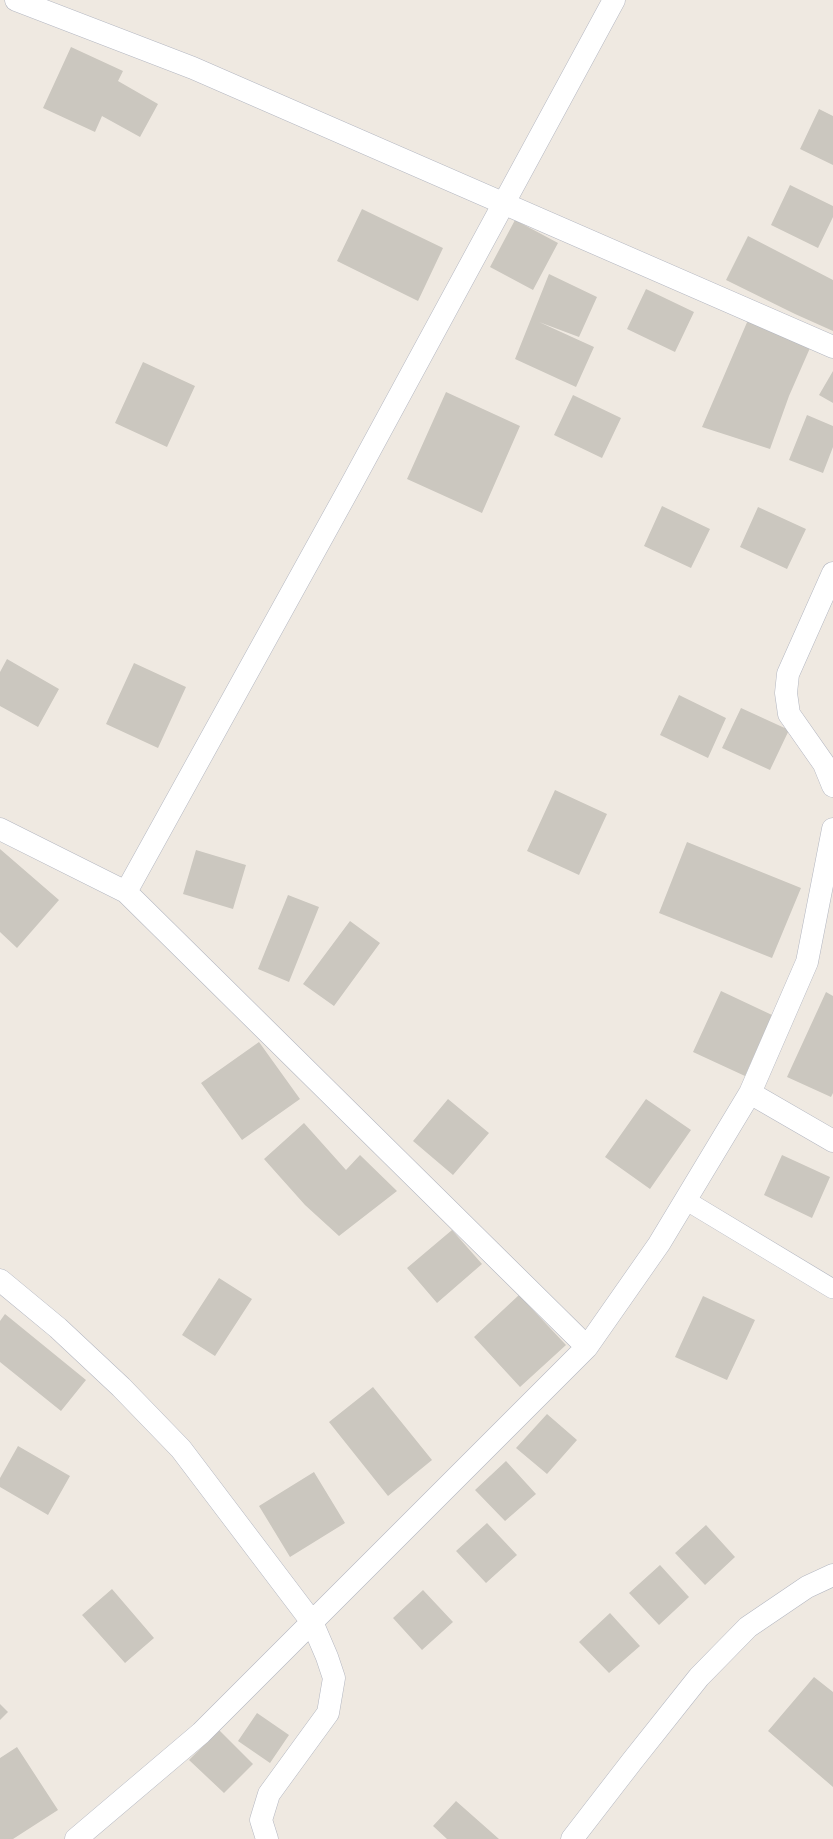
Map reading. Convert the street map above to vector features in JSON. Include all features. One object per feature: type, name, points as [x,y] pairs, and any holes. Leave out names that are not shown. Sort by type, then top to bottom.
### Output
[{"type":"street","points":[[16,0],[193,68],[833,347]]},
{"type":"street","points":[[126,892],[505,204],[527,159],[614,0]]},
{"type":"street","points":[[833,573],[788,674],[786,693],[790,714],[824,764],[833,786]]},
{"type":"street","points":[[0,829],[126,892],[587,1347]]},
{"type":"street","points":[[76,1839],[201,1734],[587,1347],[687,1201],[750,1092],[807,962],[833,829]]},
{"type":"street","points":[[750,1092],[833,1141]]},
{"type":"street","points":[[0,1280],[58,1328],[181,1448],[312,1622],[328,1656],[334,1678],[328,1712],[269,1794],[261,1820],[267,1839]]},
{"type":"street","points":[[572,1839],[632,1760],[699,1677],[748,1627],[807,1587],[833,1575]]},
{"type":"lane","points":[[687,1201],[833,1289]]},
{"type":"building","points":[[71,47],[123,71],[118,81],[158,104],[140,137],[102,116],[95,132],[43,108]]},
{"type":"building","points":[[819,109],[833,116],[833,165],[800,149]]},
{"type":"building","points":[[790,185],[833,206],[833,217],[818,248],[771,225]]},
{"type":"building","points":[[362,209],[443,248],[418,301],[337,261]]},
{"type":"building","points":[[515,220],[558,243],[533,290],[490,267]]},
{"type":"building","points":[[748,236],[833,280],[833,331],[726,280]]},
{"type":"building","points":[[549,274],[597,297],[579,337],[539,322],[594,347],[576,387],[515,359]]},
{"type":"building","points":[[646,289],[694,312],[675,352],[627,329]]},
{"type":"building","points":[[748,320],[810,348],[789,396],[770,449],[702,427]]},
{"type":"building","points":[[143,362],[195,386],[167,447],[115,423]]},
{"type":"building","points":[[833,371],[833,403],[819,395]]},
{"type":"building","points":[[446,392],[520,426],[482,513],[407,479]]},
{"type":"building","points":[[573,395],[621,418],[602,458],[554,435]]},
{"type":"building","points":[[807,415],[833,426],[833,447],[823,473],[789,460]]},
{"type":"building","points":[[662,506],[710,529],[691,568],[644,546]]},
{"type":"building","points":[[758,507],[806,529],[787,569],[740,547]]},
{"type":"building","points":[[7,659],[59,689],[38,727],[0,706],[0,672]]},
{"type":"building","points":[[134,663],[186,687],[158,748],[106,724]]},
{"type":"building","points":[[679,695],[726,718],[708,758],[660,735]]},
{"type":"building","points":[[741,708],[789,730],[770,770],[722,748]]},
{"type":"building","points":[[555,790],[607,814],[579,875],[527,851]]},
{"type":"building","points":[[687,842],[801,888],[772,958],[659,913]]},
{"type":"building","points":[[0,849],[59,900],[17,948],[0,932]]},
{"type":"building","points":[[196,850],[246,865],[233,909],[183,894]]},
{"type":"building","points":[[288,895],[319,907],[289,982],[258,969]]},
{"type":"building","points":[[350,921],[380,943],[334,1006],[303,984]]},
{"type":"building","points":[[721,991],[772,1015],[745,1076],[693,1052]]},
{"type":"building","points":[[826,992],[833,996],[833,1093],[831,1097],[787,1077]]},
{"type":"building","points":[[259,1042],[300,1099],[242,1140],[201,1083]]},
{"type":"building","points":[[448,1099],[489,1133],[453,1175],[413,1141]]},
{"type":"building","points":[[646,1099],[691,1130],[650,1189],[605,1157]]},
{"type":"building","points":[[304,1123],[346,1170],[360,1155],[397,1191],[339,1236],[305,1205],[264,1159]]},
{"type":"building","points":[[782,1155],[830,1177],[812,1218],[764,1195]]},
{"type":"building","points":[[452,1230],[482,1264],[437,1303],[407,1268]]},
{"type":"building","points":[[219,1278],[252,1299],[215,1356],[182,1335]]},
{"type":"building","points":[[519,1295],[566,1345],[520,1387],[474,1337]]},
{"type":"building","points":[[703,1296],[755,1320],[727,1380],[675,1357]]},
{"type":"building","points":[[5,1314],[86,1380],[61,1411],[0,1362],[0,1321]]},
{"type":"building","points":[[373,1387],[432,1460],[388,1496],[329,1422]]},
{"type":"building","points":[[547,1414],[577,1440],[547,1474],[516,1448]]},
{"type":"building","points":[[18,1446],[70,1476],[48,1515],[0,1487],[0,1478]]},
{"type":"building","points":[[506,1461],[536,1494],[505,1521],[475,1490]]},
{"type":"building","points":[[314,1472],[345,1523],[290,1557],[259,1506]]},
{"type":"building","points":[[487,1523],[517,1555],[486,1583],[456,1551]]},
{"type":"building","points":[[706,1525],[735,1557],[705,1585],[675,1553]]},
{"type":"building","points":[[660,1565],[689,1597],[659,1625],[629,1593]]},
{"type":"building","points":[[112,1589],[154,1638],[125,1663],[82,1615]]},
{"type":"building","points":[[423,1590],[453,1622],[422,1650],[393,1618]]},
{"type":"building","points":[[610,1613],[640,1646],[609,1673],[579,1642]]},
{"type":"building","points":[[814,1677],[833,1692],[833,1787],[768,1731]]},
{"type":"building","points":[[0,1704],[8,1712],[0,1720]]},
{"type":"building","points":[[257,1713],[289,1735],[270,1763],[238,1741]]},
{"type":"building","points":[[219,1730],[253,1764],[224,1793],[189,1760]]},
{"type":"building","points":[[17,1747],[58,1810],[13,1839],[0,1839],[0,1758]]},
{"type":"building","points":[[456,1801],[499,1839],[447,1839],[433,1826]]}]
